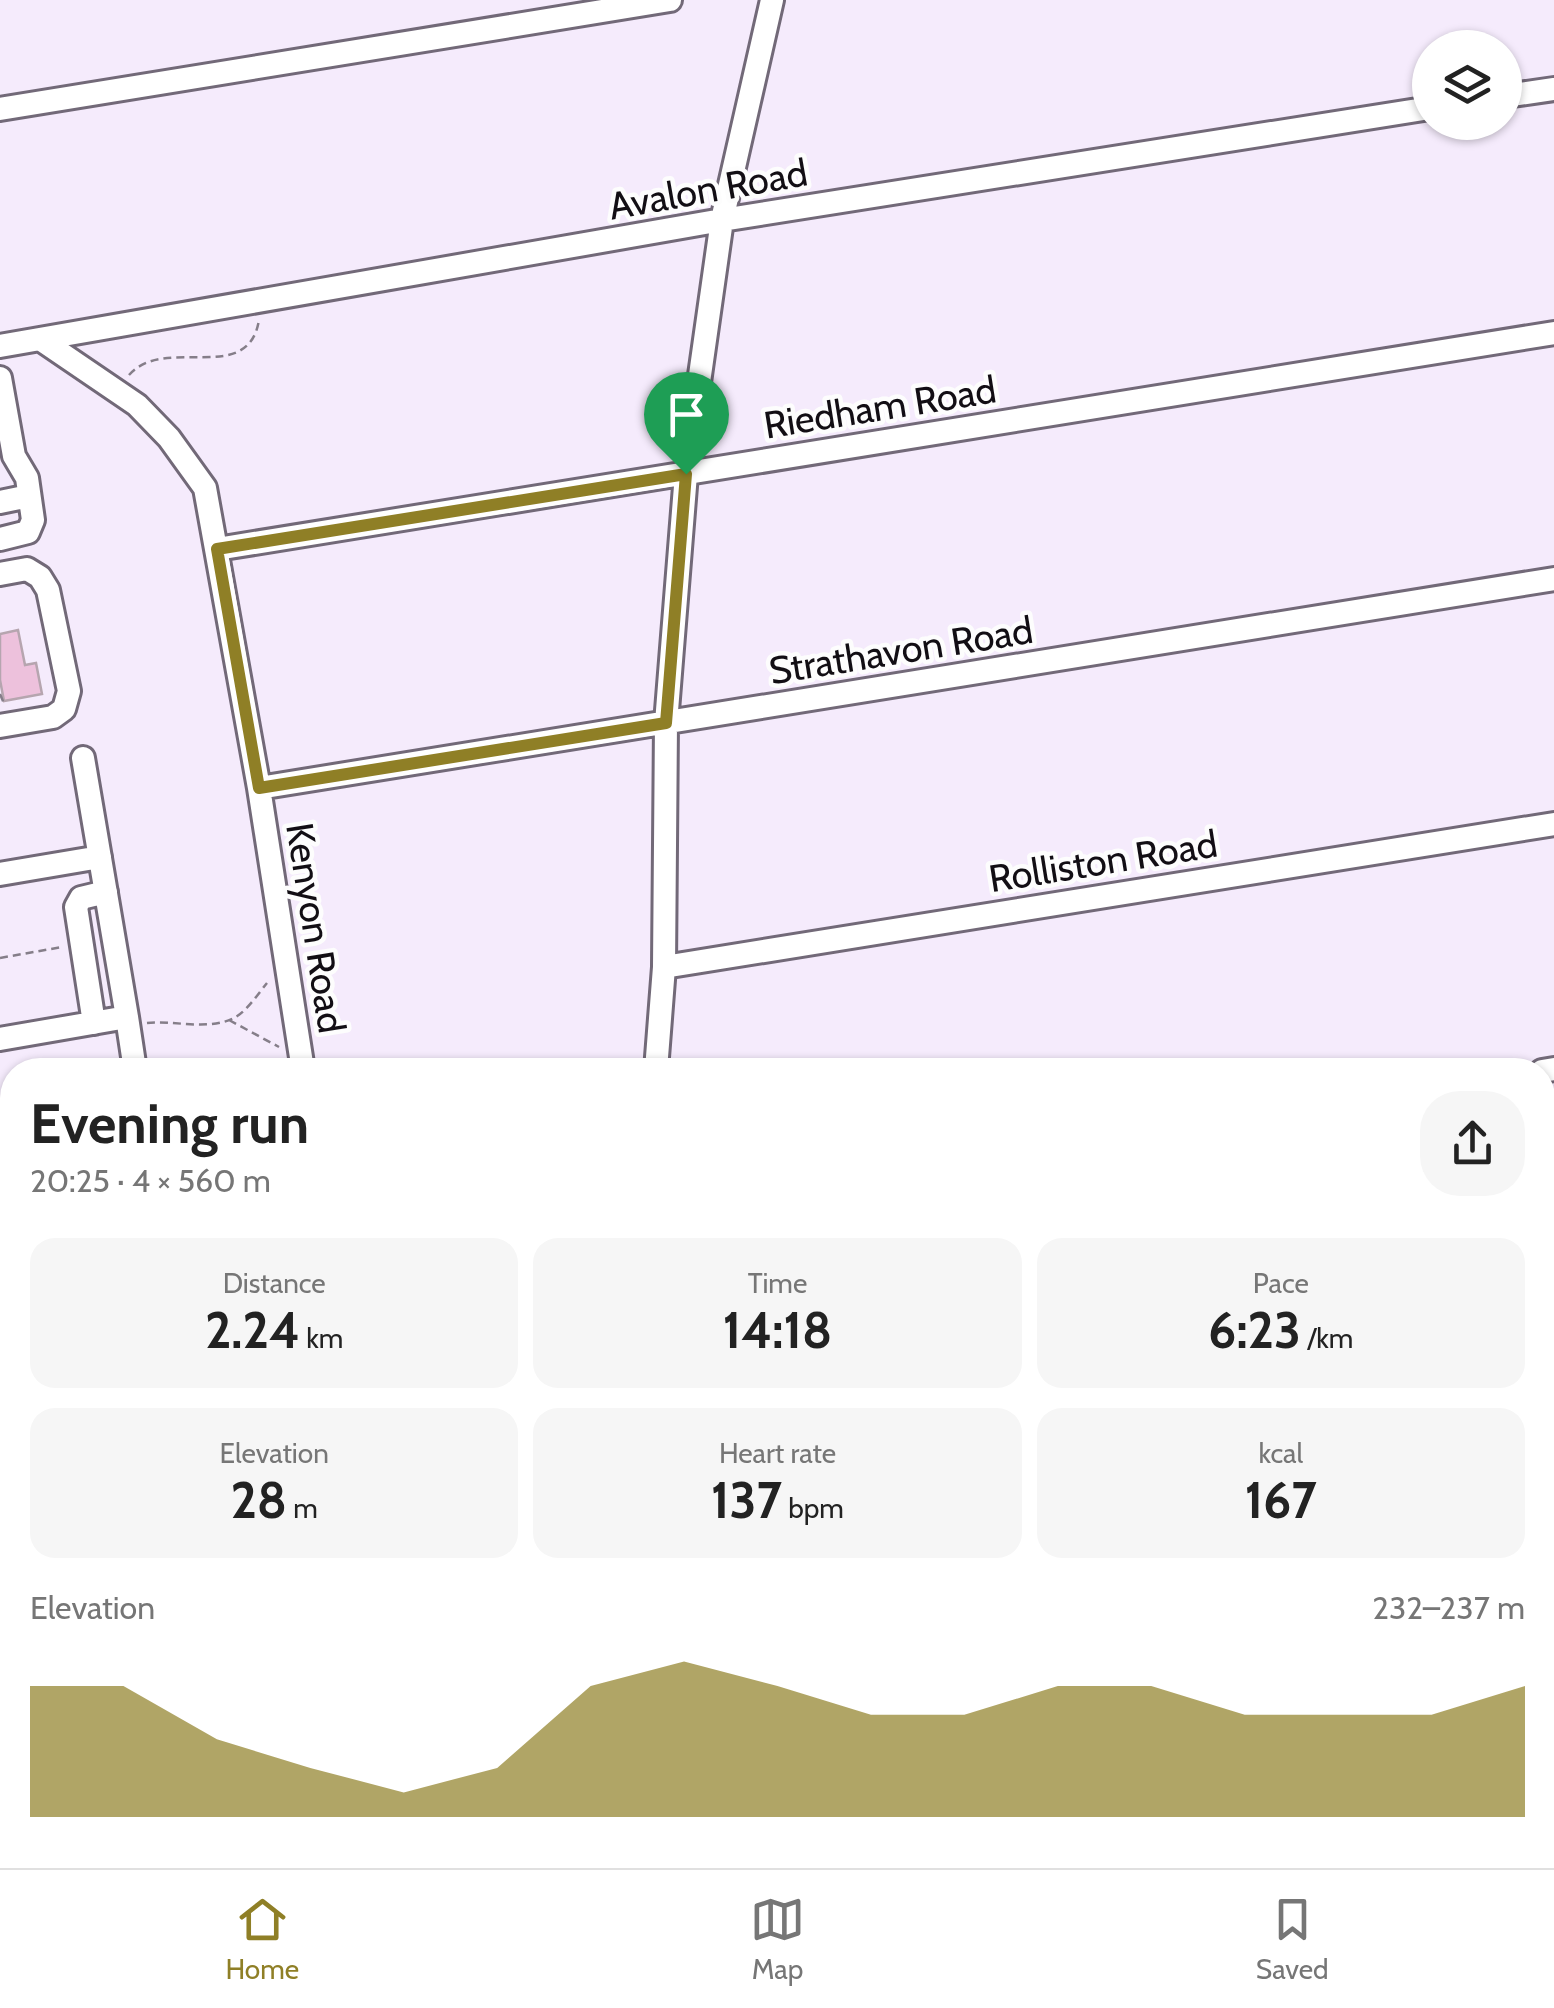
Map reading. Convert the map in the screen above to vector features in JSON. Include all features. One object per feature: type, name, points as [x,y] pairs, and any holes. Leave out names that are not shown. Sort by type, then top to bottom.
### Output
[{"type":"street","points":[[0,109],[670,0]]},
{"type":"street","points":[[657,1058],[664,967],[666,723],[686,474],[722,220],[772,0]]},
{"type":"street","points":[[1522,94],[1554,89]]},
{"type":"street","name":"Avalon Road","points":[[0,346],[722,220],[1412,111]]},
{"type":"street","name":"Riedham Road","points":[[217,549],[1554,333]]},
{"type":"street","name":"Kenyon Road","points":[[40,339],[137,405],[169,438],[205,488],[302,1058]]},
{"type":"street","points":[[0,378],[14,456],[27,478],[32,520],[28,532],[0,539]]},
{"type":"street","points":[[0,502],[29,496]]},
{"type":"street","points":[[0,574],[27,569],[40,577],[48,590],[69,692],[64,709],[53,718],[0,726]]},
{"type":"street","name":"Strathavon Road","points":[[259,788],[1554,579]]},
{"type":"street","points":[[84,758],[106,892],[134,1020],[135,1058]]},
{"type":"street","name":"Rolliston Road","points":[[664,967],[1554,824]]},
{"type":"street","points":[[0,874],[100,858]]},
{"type":"street","points":[[94,1023],[76,906],[81,898],[106,892]]},
{"type":"street","points":[[0,1039],[134,1020]]},
{"type":"path","points":[[126,381],[140,364],[160,356],[222,356],[242,350],[256,336],[260,316]]},
{"type":"path","points":[[0,958],[68,944]]},
{"type":"path","points":[[134,1020],[189,1025],[228,1019],[248,1005],[273,977]]},
{"type":"path","points":[[228,1019],[285,1050]]},
{"type":"building","points":[[18,630],[25,665],[36,663],[42,694],[4,701],[0,634]]},
{"type":"route","points":[[686,474],[666,723],[259,788],[217,549],[686,474]]}]
